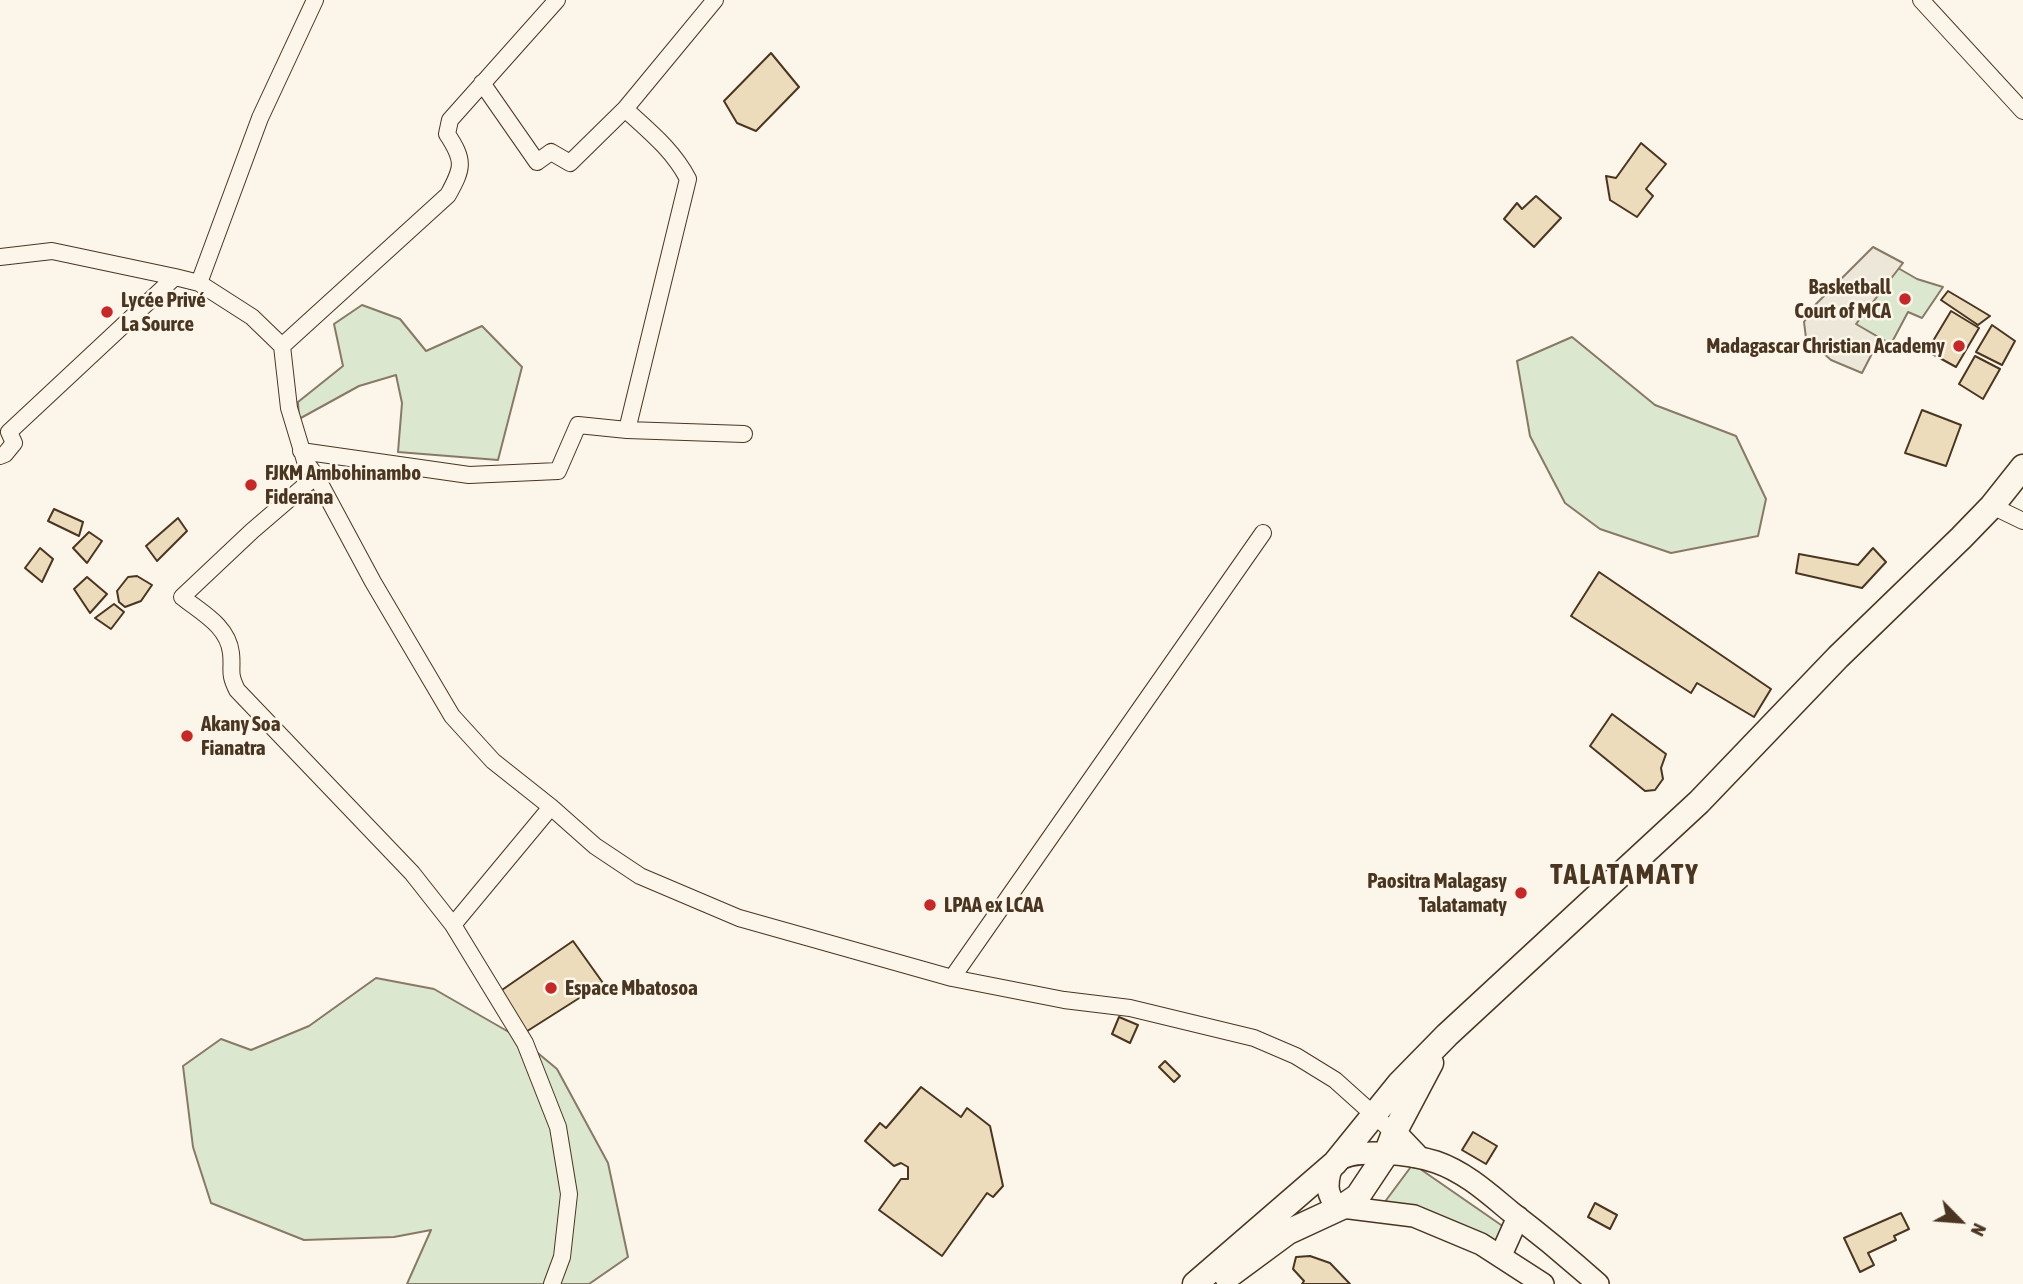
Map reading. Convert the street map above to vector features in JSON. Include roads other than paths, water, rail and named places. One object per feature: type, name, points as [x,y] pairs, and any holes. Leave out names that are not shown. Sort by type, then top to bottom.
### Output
[{"type":"main road","points":[[1543,1284],[1481,1244],[1414,1216],[1335,1204],[1328,1191],[1330,1172],[1373,1113],[1447,1035],[1699,802],[1838,657],[1992,506],[2023,467]]},
{"type":"main road","points":[[1219,1284],[1288,1232],[1342,1207],[1358,1196],[1390,1144],[1447,1035]]},
{"type":"main road","points":[[1195,1284],[1335,1163],[1390,1144],[1438,1162],[1470,1179],[1598,1284]]},
{"type":"main road","points":[[1501,1255],[1518,1217]]},
{"type":"street","points":[[282,346],[448,195],[461,171],[459,152],[447,134],[450,120],[557,0]]},
{"type":"street","points":[[482,83],[537,162],[551,152],[570,163],[625,109],[715,0]]},
{"type":"street","points":[[1921,0],[2023,111]]},
{"type":"street","points":[[199,283],[260,118],[312,2]]},
{"type":"street","points":[[625,109],[663,143],[681,164],[688,179],[627,430]]},
{"type":"street","points":[[0,257],[52,251],[199,283],[252,317],[282,346],[289,408],[305,461],[452,716],[493,761],[595,846],[640,876],[739,918],[951,978],[1064,1000],[1130,1008],[1254,1038],[1296,1056],[1335,1080],[1373,1113],[1390,1144]]},
{"type":"street","points":[[0,456],[14,443],[4,428],[175,277]]},
{"type":"street","points":[[301,451],[468,475],[558,471],[579,425],[627,430],[744,434]]},
{"type":"street","points":[[316,476],[252,531],[183,597],[220,627],[229,639],[232,657],[230,676],[237,690],[412,873],[453,925],[525,1043],[558,1127],[569,1194],[562,1257],[552,1284]]},
{"type":"street","points":[[1992,506],[2023,521]]},
{"type":"street","points":[[951,978],[1263,533]]},
{"type":"street","points":[[453,925],[551,807]]},
{"type":"place","name":"Basketball Court of MCA","points":[[1905,299]]},
{"type":"place","name":"Lycée Privé La Source","points":[[107,312]]},
{"type":"place","name":"Madagascar Christian Academy","points":[[1959,346]]},
{"type":"place","name":"FJKM Ambohinambo Fiderana","points":[[251,485]]},
{"type":"place","name":"Akany Soa Fianatra","points":[[187,736]]},
{"type":"place","name":"Paositra Malagasy Talatamaty","points":[[1521,893]]},
{"type":"place","name":"LPAA ex LCAA","points":[[930,905]]},
{"type":"place","name":"Espace Mbatosoa","points":[[551,988]]},
{"type":"district","name":"TALATAMATY","points":[[1625,875]]}]
